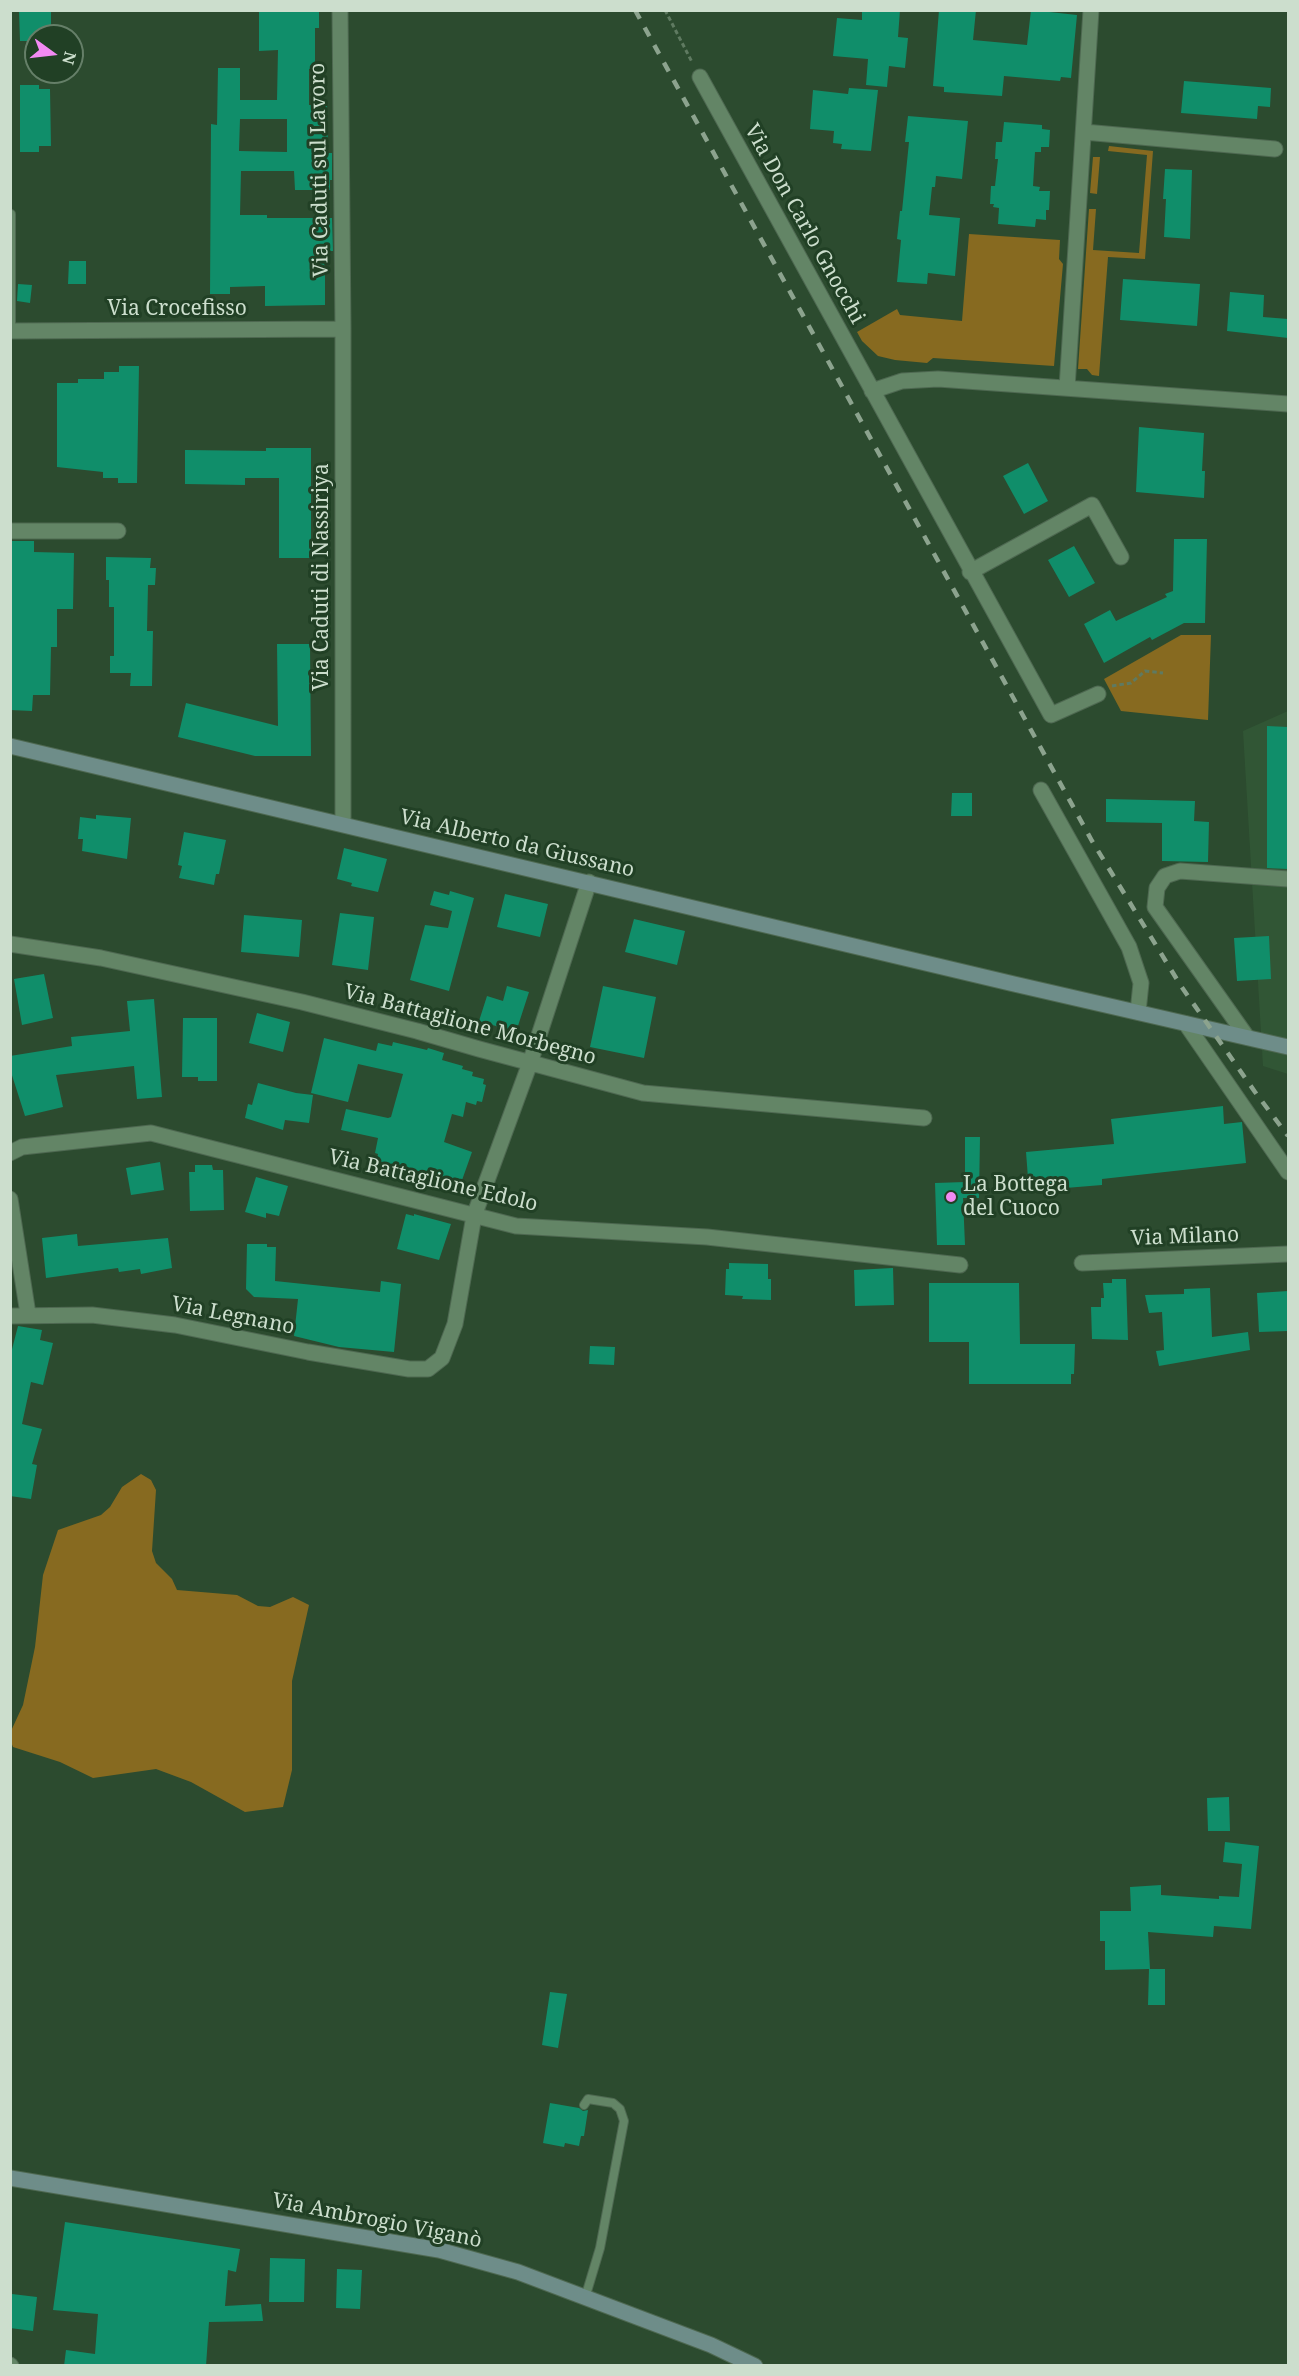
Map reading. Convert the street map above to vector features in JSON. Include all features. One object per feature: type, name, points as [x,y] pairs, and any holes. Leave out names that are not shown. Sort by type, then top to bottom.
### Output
[{"type":"street","name":"Via Caduti sul Lavoro","points":[[340,10],[343,329]]},
{"type":"street","points":[[1067,388],[1091,10]]},
{"type":"street","name":"Via Don Carlo Gnocchi","points":[[700,77],[970,572],[1051,715],[1098,694]]},
{"type":"street","points":[[1084,132],[1275,149]]},
{"type":"street","name":"Via Crocefisso","points":[[11,332],[343,329]]},
{"type":"street","name":"Via Caduti di Nassiriya","points":[[343,329],[343,824]]},
{"type":"street","points":[[872,391],[902,381],[938,379],[1288,404]]},
{"type":"street","points":[[970,572],[1092,505],[1121,556]]},
{"type":"street","points":[[10,531],[118,531]]},
{"type":"street","name":"Via Alberto da Giussano","points":[[10,746],[1288,1047]]},
{"type":"street","points":[[1041,790],[1129,947],[1142,983],[1138,1012]]},
{"type":"street","points":[[1247,1037],[1155,907],[1157,888],[1166,876],[1180,871],[1288,879]]},
{"type":"street","points":[[474,1216],[530,1063],[589,882]]},
{"type":"street","name":"Via Battaglione Morbegno","points":[[10,944],[101,958],[279,997],[417,1030],[644,1093],[924,1118]]},
{"type":"street","points":[[1186,1024],[1288,1172]]},
{"type":"street","name":"Via Battaglione Edolo","points":[[10,1153],[22,1147],[151,1132],[516,1226],[707,1237],[960,1265]]},
{"type":"street","points":[[10,1199],[28,1314]]},
{"type":"street","name":"Via Legnano","points":[[10,1316],[92,1315],[175,1325],[308,1352],[409,1369],[428,1369],[442,1358],[454,1324],[474,1216]]},
{"type":"street","name":"Via Milano","points":[[1083,1263],[1288,1254]]},
{"type":"street","name":"Via Ambrogio Viganò","points":[[10,2178],[439,2250],[518,2272],[711,2345],[755,2366]]},
{"type":"lane","points":[[11,214],[11,332]]},
{"type":"lane","points":[[584,2104],[588,2099],[613,2103],[620,2109],[624,2121],[600,2248],[585,2298]]},
{"type":"path","points":[[665,10],[700,77]]},
{"type":"path","points":[[1098,694],[1115,685],[1133,682],[1145,672],[1162,674]]},
{"type":"shaded area","points":[[1109,146],[1153,151],[1145,259],[1108,257],[1099,376],[1092,375],[1087,369],[1078,369],[1089,209],[1096,209],[1093,250],[1139,253],[1147,155],[1108,151]]},
{"type":"shaded area","points":[[1093,157],[1100,157],[1097,194],[1090,193]]},
{"type":"shaded area","points":[[969,234],[1060,240],[1059,259],[1063,264],[1054,366],[933,358],[927,363],[895,360],[878,356],[862,341],[857,332],[897,309],[900,315],[962,321]]},
{"type":"shaded area","points":[[1181,635],[1211,635],[1208,720],[1121,711],[1104,679]]},
{"type":"shaded area","points":[[1288,711],[1288,1074],[1263,1066],[1243,731]]},
{"type":"shaded area","points":[[141,1474],[151,1480],[156,1490],[152,1551],[156,1563],[172,1579],[177,1590],[237,1595],[258,1606],[270,1607],[293,1597],[309,1605],[292,1681],[292,1770],[283,1807],[245,1812],[191,1782],[156,1769],[93,1778],[60,1762],[13,1747],[11,1731],[23,1705],[35,1647],[43,1575],[58,1530],[101,1515],[110,1507],[122,1487]]},
{"type":"building","points":[[19,10],[51,10],[51,24],[24,24],[24,41],[20,41]]},
{"type":"building","points":[[259,10],[319,10],[319,28],[315,28],[315,69],[309,69],[309,105],[327,105],[328,153],[332,153],[330,190],[295,190],[294,171],[241,171],[240,215],[267,215],[267,218],[332,218],[333,251],[325,251],[325,305],[265,306],[265,286],[230,287],[230,294],[210,294],[211,124],[217,125],[218,68],[240,68],[240,100],[277,100],[278,50],[259,51]],"holes":[[[240,119],[287,119],[287,152],[239,151]]]},
{"type":"building","points":[[862,10],[900,10],[898,37],[908,38],[905,68],[889,66],[887,87],[866,85],[868,59],[833,56],[837,18],[862,20]]},
{"type":"building","points":[[939,10],[976,10],[973,40],[1027,45],[1031,10],[1077,15],[1071,78],[1061,77],[1060,81],[1004,76],[1002,96],[944,92],[944,87],[933,86]]},
{"type":"building","points":[[1184,81],[1271,88],[1270,107],[1258,106],[1257,119],[1181,113]]},
{"type":"building","points":[[20,85],[39,85],[39,89],[50,89],[51,146],[39,146],[39,152],[20,152]]},
{"type":"building","points":[[849,88],[878,90],[871,151],[841,149],[842,144],[833,143],[834,131],[810,129],[813,90],[848,94]]},
{"type":"building","points":[[908,116],[968,121],[962,179],[936,176],[935,187],[932,187],[929,215],[960,218],[955,276],[928,273],[927,284],[897,282],[901,240],[897,239],[909,142],[905,142]]},
{"type":"building","points":[[1004,122],[1042,125],[1042,129],[1050,130],[1049,147],[1041,147],[1041,152],[1035,152],[1033,186],[1040,187],[1039,191],[1050,191],[1046,220],[1036,219],[1035,227],[998,224],[999,208],[990,204],[991,186],[995,186],[998,159],[995,159],[996,142],[1002,142]]},
{"type":"building","points":[[1165,169],[1192,170],[1190,239],[1164,237]]},
{"type":"building","points":[[69,261],[86,261],[86,284],[68,284]]},
{"type":"building","points":[[1123,279],[1200,284],[1197,326],[1120,320]]},
{"type":"building","points":[[18,284],[32,285],[30,303],[17,301]]},
{"type":"building","points":[[1230,292],[1264,295],[1263,317],[1288,319],[1288,338],[1227,331]]},
{"type":"building","points":[[119,366],[139,366],[137,483],[118,483],[118,478],[103,478],[103,472],[57,467],[57,383],[78,383],[78,379],[104,379],[104,372],[119,372]]},
{"type":"building","points":[[1139,427],[1204,433],[1202,471],[1205,471],[1204,498],[1136,492]]},
{"type":"building","points":[[266,448],[311,448],[311,558],[279,558],[279,478],[245,478],[245,485],[185,484],[185,450],[266,451]]},
{"type":"building","points":[[1028,463],[1048,501],[1024,514],[1003,476]]},
{"type":"building","points":[[1174,539],[1207,539],[1205,623],[1184,623],[1152,640],[1150,637],[1104,663],[1084,624],[1110,610],[1116,621],[1167,597],[1165,594],[1173,591]]},
{"type":"building","points":[[10,541],[34,541],[34,552],[74,553],[73,609],[57,609],[57,647],[51,647],[50,695],[33,695],[32,711],[10,710]]},
{"type":"building","points":[[1074,546],[1095,583],[1069,597],[1048,560]]},
{"type":"building","points":[[106,557],[151,558],[150,568],[156,568],[155,585],[148,585],[147,631],[153,631],[152,686],[130,686],[131,673],[110,673],[110,656],[114,656],[114,607],[109,607]]},
{"type":"building","points":[[277,644],[310,644],[311,756],[255,756],[178,737],[186,703],[278,726]]},
{"type":"building","points":[[1267,726],[1288,727],[1288,869],[1267,868]]},
{"type":"building","points":[[952,793],[972,793],[972,816],[951,816]]},
{"type":"building","points":[[1106,799],[1195,801],[1194,821],[1209,822],[1208,862],[1162,861],[1162,823],[1106,822]]},
{"type":"building","points":[[96,815],[131,818],[127,859],[82,851],[83,839],[78,839],[80,817],[96,819]]},
{"type":"building","points":[[184,832],[226,840],[219,874],[216,874],[214,885],[179,878],[182,866],[178,865]]},
{"type":"building","points":[[344,848],[387,859],[378,892],[351,886],[352,883],[337,879]]},
{"type":"building","points":[[434,891],[449,895],[450,891],[474,898],[449,991],[410,980],[425,925],[448,928],[452,911],[430,905]]},
{"type":"building","points":[[505,894],[548,904],[540,937],[497,927]]},
{"type":"building","points":[[340,913],[374,917],[368,970],[332,965]]},
{"type":"building","points":[[244,915],[302,920],[299,957],[241,952]]},
{"type":"building","points":[[634,919],[685,931],[677,965],[625,952]]},
{"type":"building","points":[[1269,936],[1271,979],[1237,981],[1234,938]]},
{"type":"building","points":[[44,974],[53,1018],[22,1025],[14,979]]},
{"type":"building","points":[[507,986],[529,992],[516,1032],[479,1021],[487,996],[503,1001]]},
{"type":"building","points":[[603,986],[656,997],[644,1058],[590,1047]]},
{"type":"building","points":[[154,999],[162,1097],[137,1099],[134,1066],[56,1075],[63,1107],[25,1116],[10,1069],[10,1056],[72,1046],[71,1037],[130,1031],[127,1001]]},
{"type":"building","points":[[257,1013],[290,1022],[283,1052],[249,1043]]},
{"type":"building","points":[[183,1018],[217,1018],[217,1081],[198,1081],[198,1077],[182,1077]]},
{"type":"building","points":[[324,1038],[376,1051],[378,1043],[392,1046],[393,1042],[427,1050],[428,1048],[444,1053],[442,1060],[463,1066],[462,1069],[473,1072],[472,1076],[484,1079],[483,1084],[486,1085],[482,1102],[477,1101],[476,1105],[466,1102],[463,1117],[452,1114],[444,1142],[472,1152],[461,1183],[444,1177],[443,1180],[407,1167],[406,1172],[376,1164],[378,1154],[375,1153],[378,1138],[341,1130],[346,1109],[391,1117],[403,1074],[358,1064],[348,1102],[311,1093]]},
{"type":"building","points":[[258,1083],[313,1095],[309,1123],[285,1120],[283,1130],[245,1118],[248,1104],[252,1105]]},
{"type":"building","points":[[1223,1106],[1224,1124],[1242,1122],[1246,1163],[1102,1179],[1102,1185],[1029,1191],[1026,1152],[1114,1144],[1111,1119]]},
{"type":"building","points":[[965,1137],[980,1137],[979,1198],[963,1198],[965,1245],[937,1245],[935,1183],[965,1182]]},
{"type":"building","points":[[160,1162],[164,1190],[131,1195],[126,1168]]},
{"type":"building","points":[[195,1165],[212,1165],[213,1170],[223,1170],[224,1210],[190,1211],[189,1172],[195,1172]]},
{"type":"building","points":[[256,1177],[288,1186],[279,1216],[266,1213],[266,1218],[245,1212]]},
{"type":"building","points":[[406,1214],[451,1224],[439,1260],[397,1249]]},
{"type":"building","points":[[77,1234],[78,1246],[168,1238],[172,1268],[141,1274],[140,1269],[119,1272],[118,1268],[46,1278],[42,1238]]},
{"type":"building","points":[[247,1244],[267,1244],[267,1247],[276,1247],[275,1281],[380,1292],[381,1281],[401,1284],[394,1352],[339,1347],[294,1336],[298,1299],[254,1297],[246,1289]]},
{"type":"building","points":[[729,1263],[768,1264],[771,1300],[742,1299],[743,1296],[725,1295],[726,1269],[729,1269]]},
{"type":"building","points":[[893,1268],[894,1305],[855,1306],[854,1270]]},
{"type":"building","points":[[1112,1279],[1126,1279],[1128,1340],[1092,1339],[1091,1307],[1101,1307],[1101,1298],[1104,1298],[1103,1283],[1112,1283]]},
{"type":"building","points":[[929,1283],[1019,1283],[1020,1344],[1075,1344],[1074,1374],[1071,1374],[1071,1384],[969,1384],[969,1342],[929,1342]]},
{"type":"building","points":[[1210,1288],[1212,1337],[1248,1332],[1250,1350],[1159,1366],[1156,1351],[1164,1350],[1162,1312],[1149,1313],[1145,1295],[1184,1294],[1184,1289]]},
{"type":"building","points":[[1288,1291],[1288,1331],[1259,1332],[1257,1293]]},
{"type":"building","points":[[18,1326],[42,1330],[40,1340],[53,1343],[43,1385],[31,1382],[22,1424],[42,1429],[32,1464],[37,1465],[31,1499],[10,1496],[10,1357]]},
{"type":"building","points":[[590,1346],[615,1347],[614,1365],[589,1364]]},
{"type":"building","points":[[1229,1797],[1230,1831],[1208,1831],[1207,1798]]},
{"type":"building","points":[[1225,1842],[1259,1846],[1251,1929],[1214,1926],[1213,1937],[1148,1932],[1150,1969],[1165,1969],[1165,2005],[1148,2005],[1149,1969],[1105,1970],[1105,1941],[1100,1941],[1100,1911],[1131,1911],[1130,1887],[1161,1885],[1161,1895],[1219,1899],[1219,1896],[1239,1897],[1242,1864],[1223,1862]]},
{"type":"building","points":[[550,1992],[567,1994],[558,2048],[542,2045]]},
{"type":"building","points":[[550,2103],[579,2108],[583,2111],[588,2110],[584,2136],[581,2136],[579,2146],[565,2143],[564,2147],[543,2143]]},
{"type":"building","points":[[65,2222],[240,2249],[236,2272],[228,2270],[225,2306],[261,2304],[263,2321],[209,2322],[206,2366],[64,2366],[66,2350],[95,2354],[98,2314],[53,2310]]},
{"type":"building","points":[[270,2258],[305,2259],[304,2302],[269,2302]]},
{"type":"building","points":[[337,2269],[362,2270],[360,2309],[336,2308]]},
{"type":"building","points":[[12,2294],[37,2297],[33,2331],[10,2328]]},
{"type":"railway","points":[[635,10],[1092,841],[1181,986],[1288,1136]]},
{"type":"place","name":"La Bottega del Cuoco","points":[[951,1197]]}]
